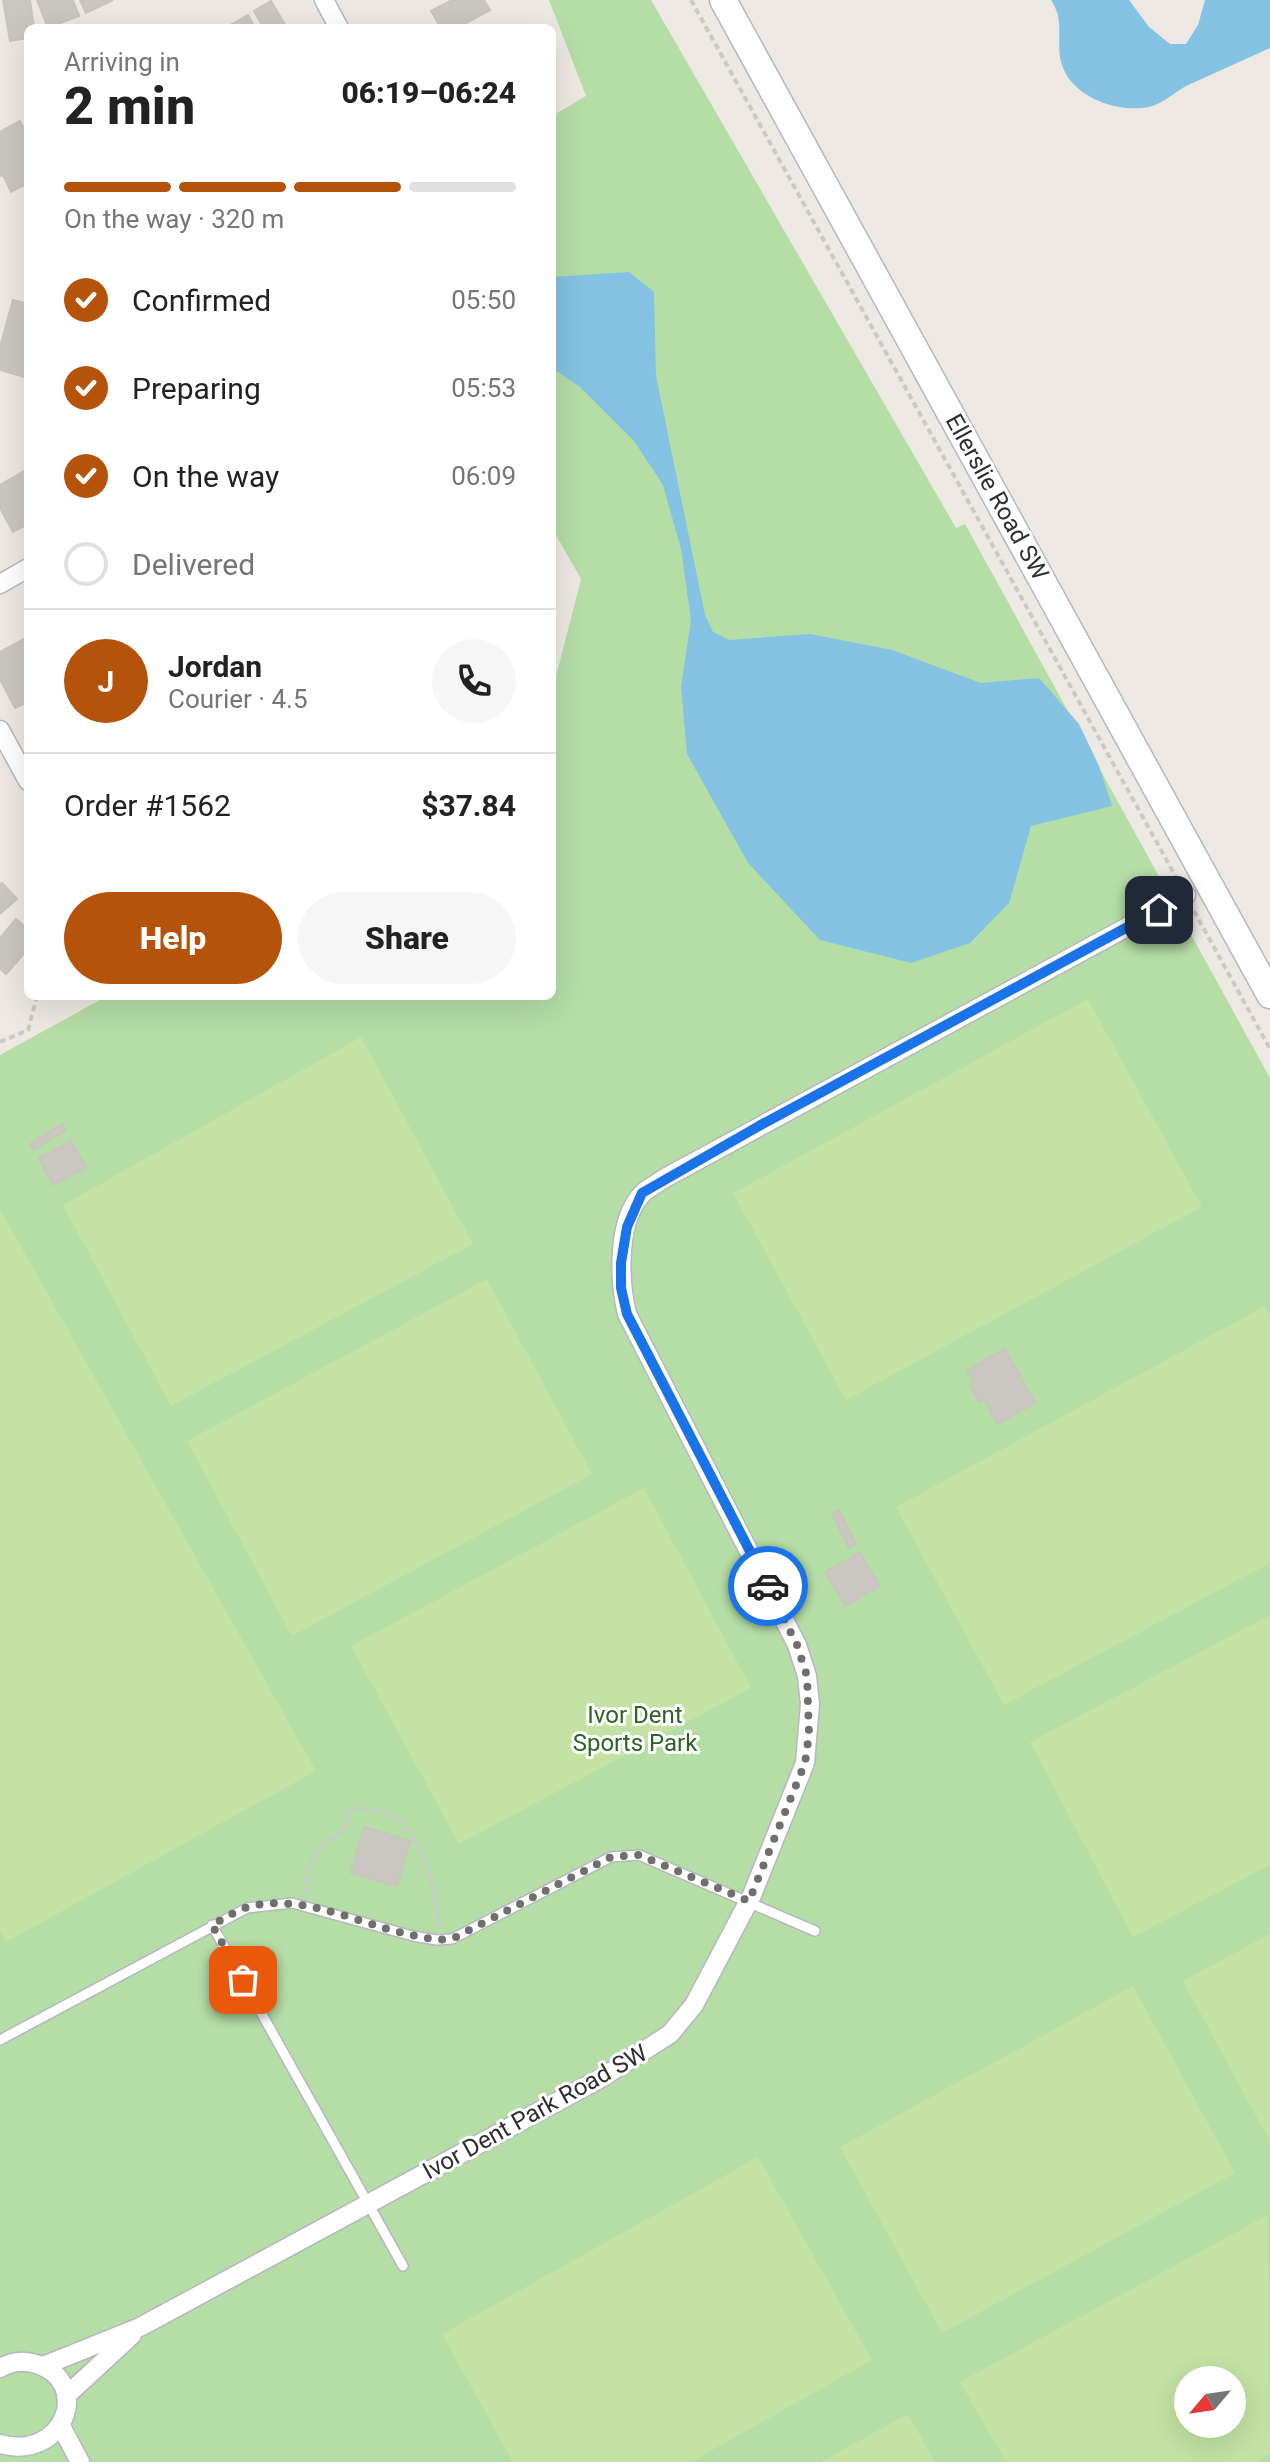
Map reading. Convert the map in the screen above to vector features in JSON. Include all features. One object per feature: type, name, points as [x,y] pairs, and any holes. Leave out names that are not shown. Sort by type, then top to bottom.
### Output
[{"type":"main road","name":"Ellerslie Road SW","points":[[723,0],[1270,995]]},
{"type":"street","points":[[324,0],[337,24]]},
{"type":"street","points":[[0,584],[24,570]]},
{"type":"street","points":[[0,730],[24,774]]},
{"type":"street","name":"Ivor Dent Park Road SW","points":[[43,2366],[140,2327],[603,2077],[670,2034],[694,2005],[749,1901],[805,1763],[810,1704],[807,1676],[797,1645],[627,1314],[621,1288],[621,1263],[632,1214],[642,1193],[665,1178],[1186,895]]},
{"type":"street","name":"Ivor Dent Park Road SW","points":[[66,2396],[140,2327]]},
{"type":"street","points":[[0,2368],[19,2362],[43,2366],[61,2384],[66,2396],[66,2418],[62,2428],[33,2456],[0,2444]]},
{"type":"street","points":[[62,2428],[80,2462]]},
{"type":"lane","points":[[0,2040],[247,1908],[292,1903],[413,1936],[445,1940],[470,1931],[611,1857],[623,1854],[639,1855],[815,1931]]},
{"type":"lane","points":[[212,1925],[403,2266]]},
{"type":"path","points":[[691,0],[1270,1049]]},
{"type":"path","points":[[0,1042],[28,1030],[36,1000]]},
{"type":"path","points":[[308,1907],[306,1877],[316,1854],[344,1829],[350,1810],[381,1809],[397,1817],[426,1860],[433,1878],[445,1940]]},
{"type":"green space","name":"Ivor Dent Sports Park","points":[[549,0],[651,0],[956,528],[965,524],[1270,1078],[1270,2462],[0,2462],[0,1055],[100,1000],[556,1000],[556,676],[581,579],[556,535],[556,114],[586,96]]},
{"type":"green space","points":[[1088,999],[1202,1207],[846,1400],[733,1193]]},
{"type":"green space","points":[[361,1037],[473,1244],[171,1406],[63,1205]]},
{"type":"green space","points":[[0,1209],[316,1771],[6,1942],[0,1931]]},
{"type":"green space","points":[[487,1279],[592,1474],[292,1636],[187,1441]]},
{"type":"green space","points":[[1265,1306],[1270,1315],[1270,1563],[1004,1705],[896,1507]]},
{"type":"green space","points":[[644,1488],[751,1688],[459,1844],[351,1646]]},
{"type":"green space","points":[[1270,1615],[1270,1865],[1133,1937],[1030,1742]]},
{"type":"green space","points":[[1270,1934],[1270,2142],[1183,1981]]},
{"type":"green space","points":[[1133,1986],[1235,2173],[942,2333],[840,2147]]},
{"type":"green space","points":[[758,2157],[872,2360],[691,2462],[513,2462],[442,2334]]},
{"type":"green space","points":[[1268,2215],[1270,2454],[1255,2462],[1006,2462],[960,2382]]},
{"type":"green space","points":[[908,2414],[935,2462],[821,2462]]},
{"type":"water","points":[[1051,0],[1129,0],[1149,27],[1170,44],[1186,44],[1198,25],[1205,0],[1270,0],[1270,48],[1186,86],[1154,106],[1113,106],[1079,89],[1064,70],[1058,17]]},
{"type":"water","points":[[629,272],[654,292],[656,376],[705,615],[713,632],[730,640],[810,634],[892,650],[981,683],[1039,678],[1079,724],[1099,766],[1112,806],[1031,826],[1009,903],[970,943],[911,963],[820,940],[748,863],[687,754],[681,687],[691,620],[681,549],[663,485],[634,441],[580,387],[556,371],[556,277]]},
{"type":"building","points":[[3,0],[30,0],[33,24],[24,24],[24,39],[10,41]]},
{"type":"building","points":[[37,0],[73,0],[79,16],[58,24],[46,24]]},
{"type":"building","points":[[80,0],[113,0],[86,13]]},
{"type":"building","points":[[452,0],[484,0],[490,10],[464,24],[439,24],[431,11]]},
{"type":"building","points":[[271,1],[285,24],[262,24],[254,11]]},
{"type":"building","points":[[248,15],[253,24],[232,24]]},
{"type":"building","points":[[20,121],[24,129],[24,185],[11,192],[3,175],[0,176],[0,132]]},
{"type":"building","points":[[13,300],[24,303],[24,377],[0,370],[0,347]]},
{"type":"building","points":[[24,471],[24,526],[13,532],[0,508],[0,485]]},
{"type":"building","points":[[24,639],[24,704],[15,708],[0,679],[0,652]]},
{"type":"building","points":[[2,883],[17,899],[0,914],[0,885]]},
{"type":"building","points":[[16,919],[24,926],[24,954],[6,974],[0,969],[0,938]]},
{"type":"building","points":[[62,1124],[66,1130],[34,1150],[30,1144]]},
{"type":"building","points":[[71,1141],[86,1168],[53,1185],[39,1158]]},
{"type":"building","points":[[1005,1349],[1035,1403],[997,1424],[984,1399],[979,1402],[967,1370]]},
{"type":"building","points":[[839,1510],[856,1544],[849,1548],[832,1514]]},
{"type":"building","points":[[860,1552],[879,1586],[845,1606],[825,1572]]},
{"type":"building","points":[[364,1827],[410,1841],[397,1886],[351,1873]]},
{"type":"way so far","points":[[243,1980],[212,1925],[247,1908],[269,1904],[292,1903],[413,1936],[452,1939],[611,1857],[623,1854],[639,1855],[749,1901],[805,1763],[809,1734],[807,1676],[797,1645],[768,1586]]},
{"type":"route","points":[[768,1586],[627,1314],[621,1288],[621,1263],[627,1227],[642,1193],[759,1126],[1159,910]]}]
